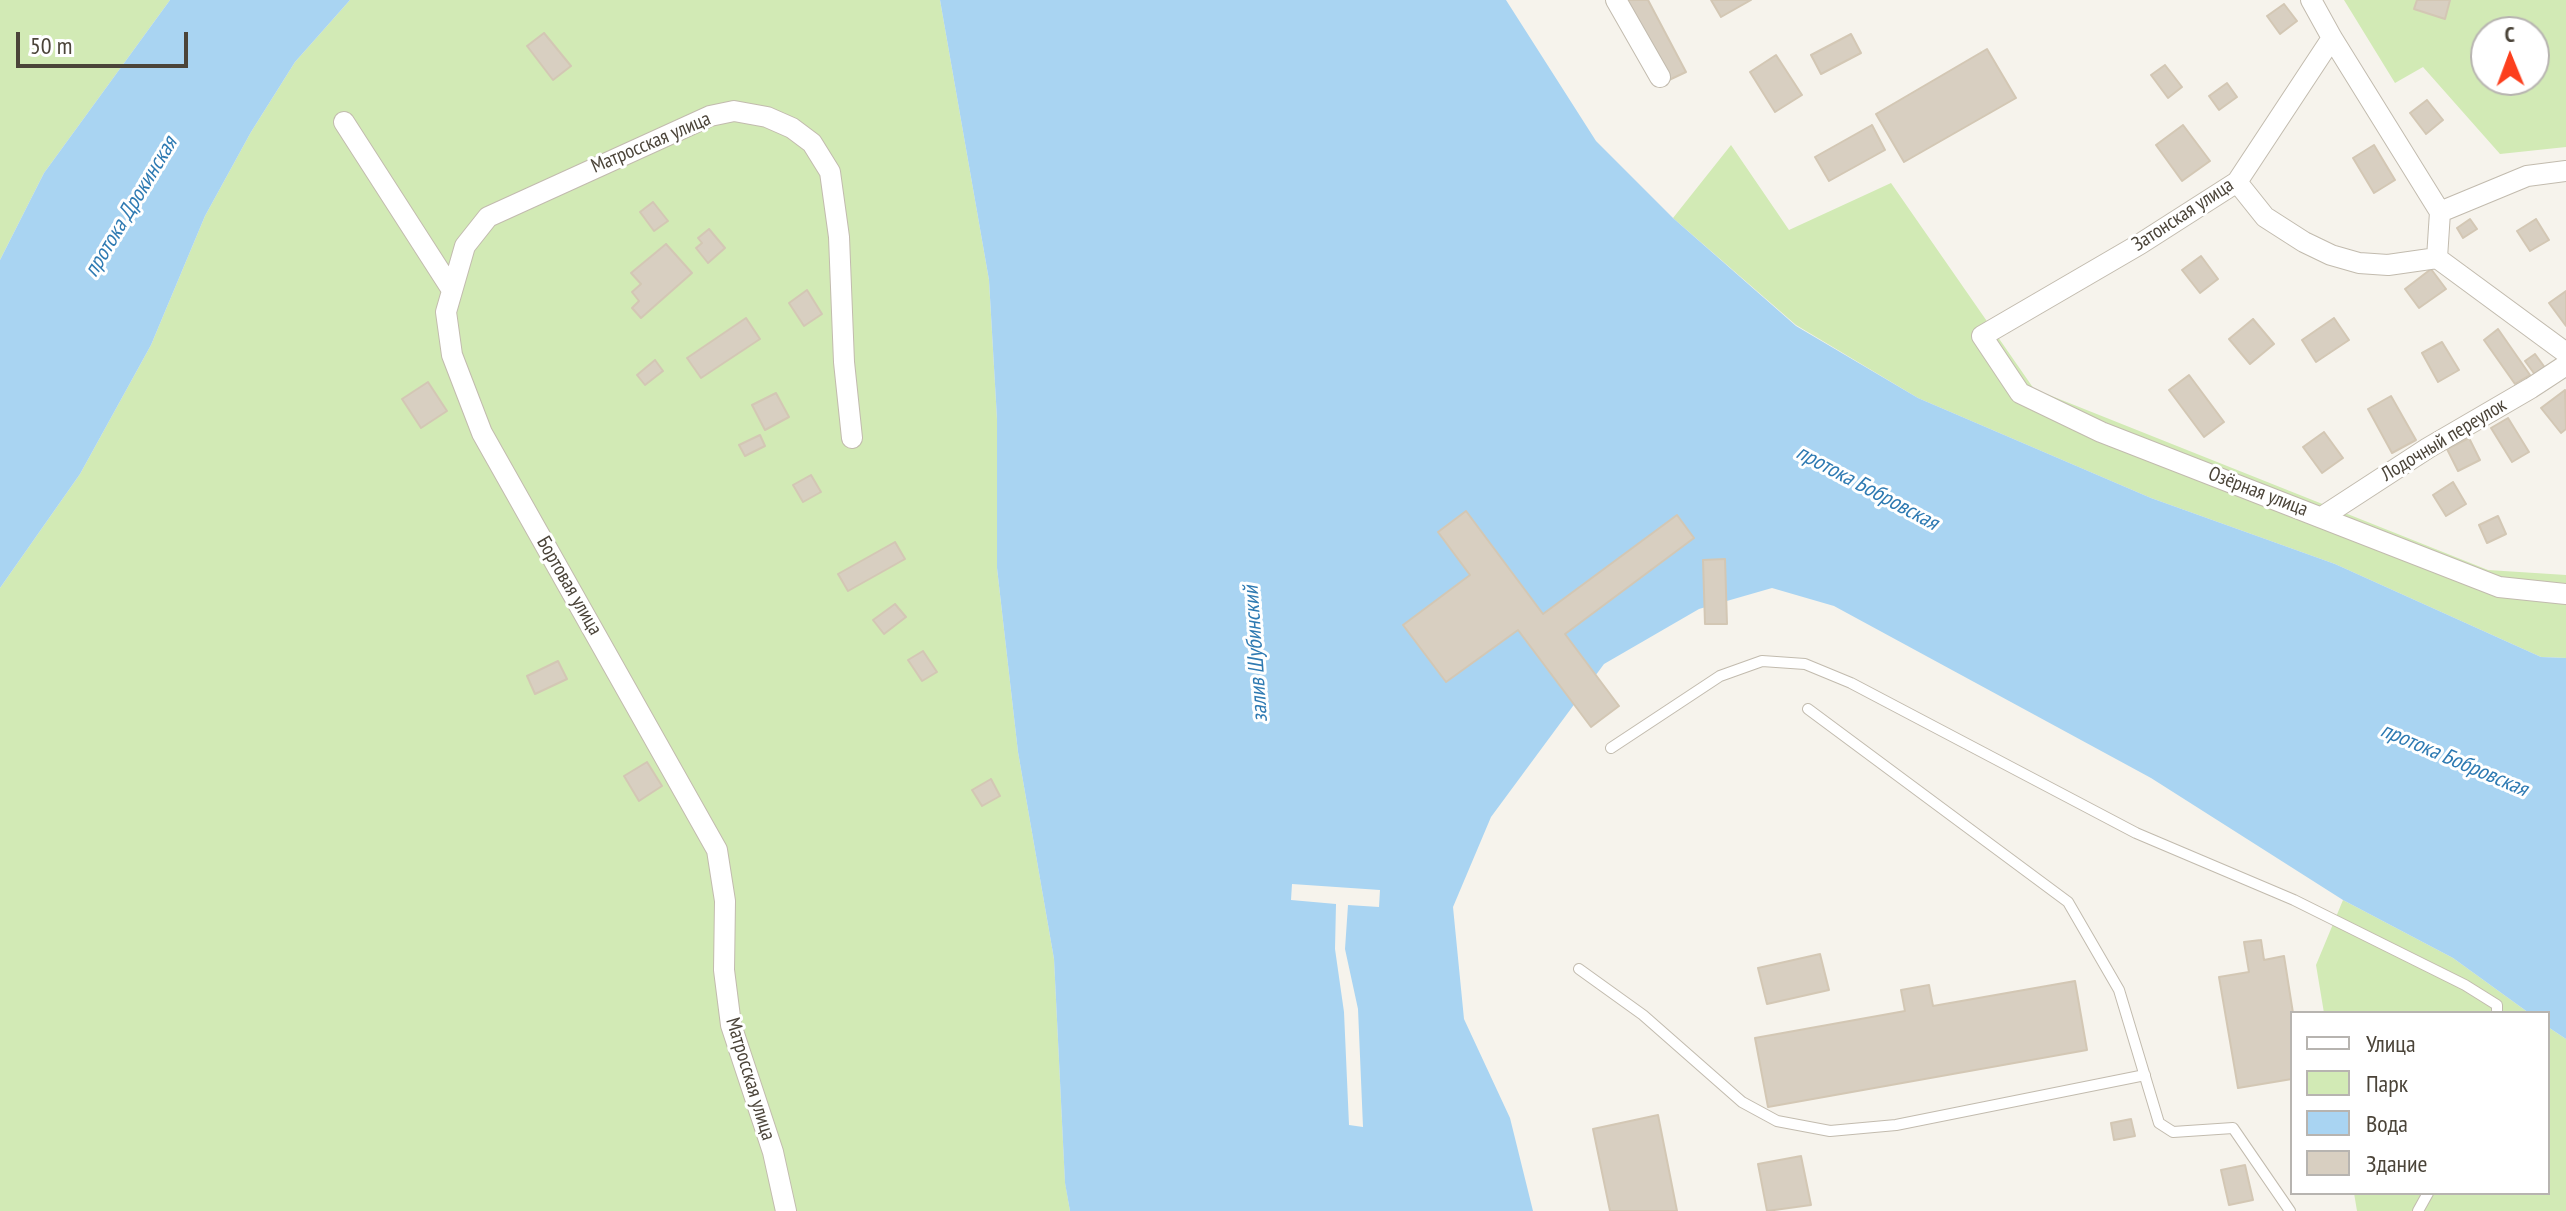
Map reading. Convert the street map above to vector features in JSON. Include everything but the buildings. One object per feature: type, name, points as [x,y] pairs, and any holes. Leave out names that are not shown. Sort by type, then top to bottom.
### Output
[{"type":"street","points":[[1616,0],[1660,77]]},
{"type":"street","points":[[2311,0],[2440,212],[2437,258]]},
{"type":"street","name":"Затонская улица","points":[[1982,336],[2140,244],[2237,182],[2332,38]]},
{"type":"street","name":"Матросская улица","points":[[446,312],[465,246],[488,217],[710,116],[734,111],[767,117],[792,128],[812,143],[830,172],[839,237],[844,362],[852,438]]},
{"type":"street","points":[[344,122],[452,290]]},
{"type":"street","points":[[2440,212],[2527,176],[2566,171]]},
{"type":"street","points":[[2237,182],[2265,217],[2331,255],[2359,263],[2388,265],[2437,258],[2566,353]]},
{"type":"street","name":"Бортовая улица","points":[[446,312],[452,355],[482,433],[717,850]]},
{"type":"street","name":"Озёрная улица","points":[[1982,336],[2020,393],[2101,432],[2499,587],[2566,594]]},
{"type":"street","name":"Лодочный переулок","points":[[2322,517],[2404,463],[2566,365]]},
{"type":"street","name":"Матросская улица","points":[[717,850],[725,901],[724,970],[731,1025],[773,1152],[786,1211]]},
{"type":"lane","points":[[1611,748],[1720,676],[1762,661],[1805,664],[1851,683],[2136,833],[2294,900],[2465,985],[2497,1005],[2497,1011]]},
{"type":"lane","points":[[1808,709],[2068,902],[2119,990],[2159,1123],[2173,1132],[2233,1128],[2290,1211]]},
{"type":"lane","points":[[1579,969],[1643,1015],[1742,1102],[1777,1121],[1817,1129],[1830,1131],[1896,1125],[2145,1075]]},
{"type":"green space","points":[[0,0],[170,0],[44,173],[0,260]]},
{"type":"green space","points":[[350,0],[940,0],[989,280],[997,419],[997,568],[1018,752],[1054,959],[1065,1182],[1070,1211],[0,1211],[0,588],[80,474],[151,345],[205,216],[251,132],[295,62]]},
{"type":"green space","points":[[2344,0],[2566,0],[2566,147],[2500,154],[2423,67],[2395,83]]},
{"type":"green space","points":[[1731,145],[1789,230],[1891,183],[2034,389],[2488,570],[2566,575],[2566,658],[2541,657],[2335,564],[2151,498],[1918,398],[1796,325],[1673,218]]},
{"type":"green space","points":[[2343,900],[2453,958],[2526,1011],[2324,1011],[2316,965]]},
{"type":"green space","points":[[2550,1028],[2566,1039],[2566,1211],[2357,1211],[2354,1195],[2550,1195]]},
{"type":"water","name":"протока Дрокинская","points":[[170,0],[350,0],[295,62],[251,132],[205,216],[151,345],[80,474],[0,588],[0,260],[44,173]]},
{"type":"water","points":[[940,0],[1506,0],[1596,141],[1673,218],[1796,326],[1918,398],[2151,498],[2335,564],[2541,657],[2566,658],[2566,1039],[2550,1028],[2550,1011],[2526,1011],[2453,958],[2343,900],[2151,778],[1834,606],[1772,588],[1699,609],[1604,664],[1491,817],[1453,907],[1464,1019],[1510,1118],[1533,1211],[1070,1211],[1065,1183],[1054,959],[1018,752],[997,568],[997,419],[989,280]]},
{"type":"pier","points":[[1292,884],[1380,890],[1379,907],[1348,905],[1345,949],[1358,1009],[1363,1127],[1349,1125],[1344,1012],[1335,949],[1336,904],[1291,900]]},
{"type":"water label","name":"протока Бобровская","points":[[1867,488]]},
{"type":"water label","name":"залив Шубинский","points":[[1256,654]]},
{"type":"water label","name":"протока Бобровская","points":[[2454,760]]}]
